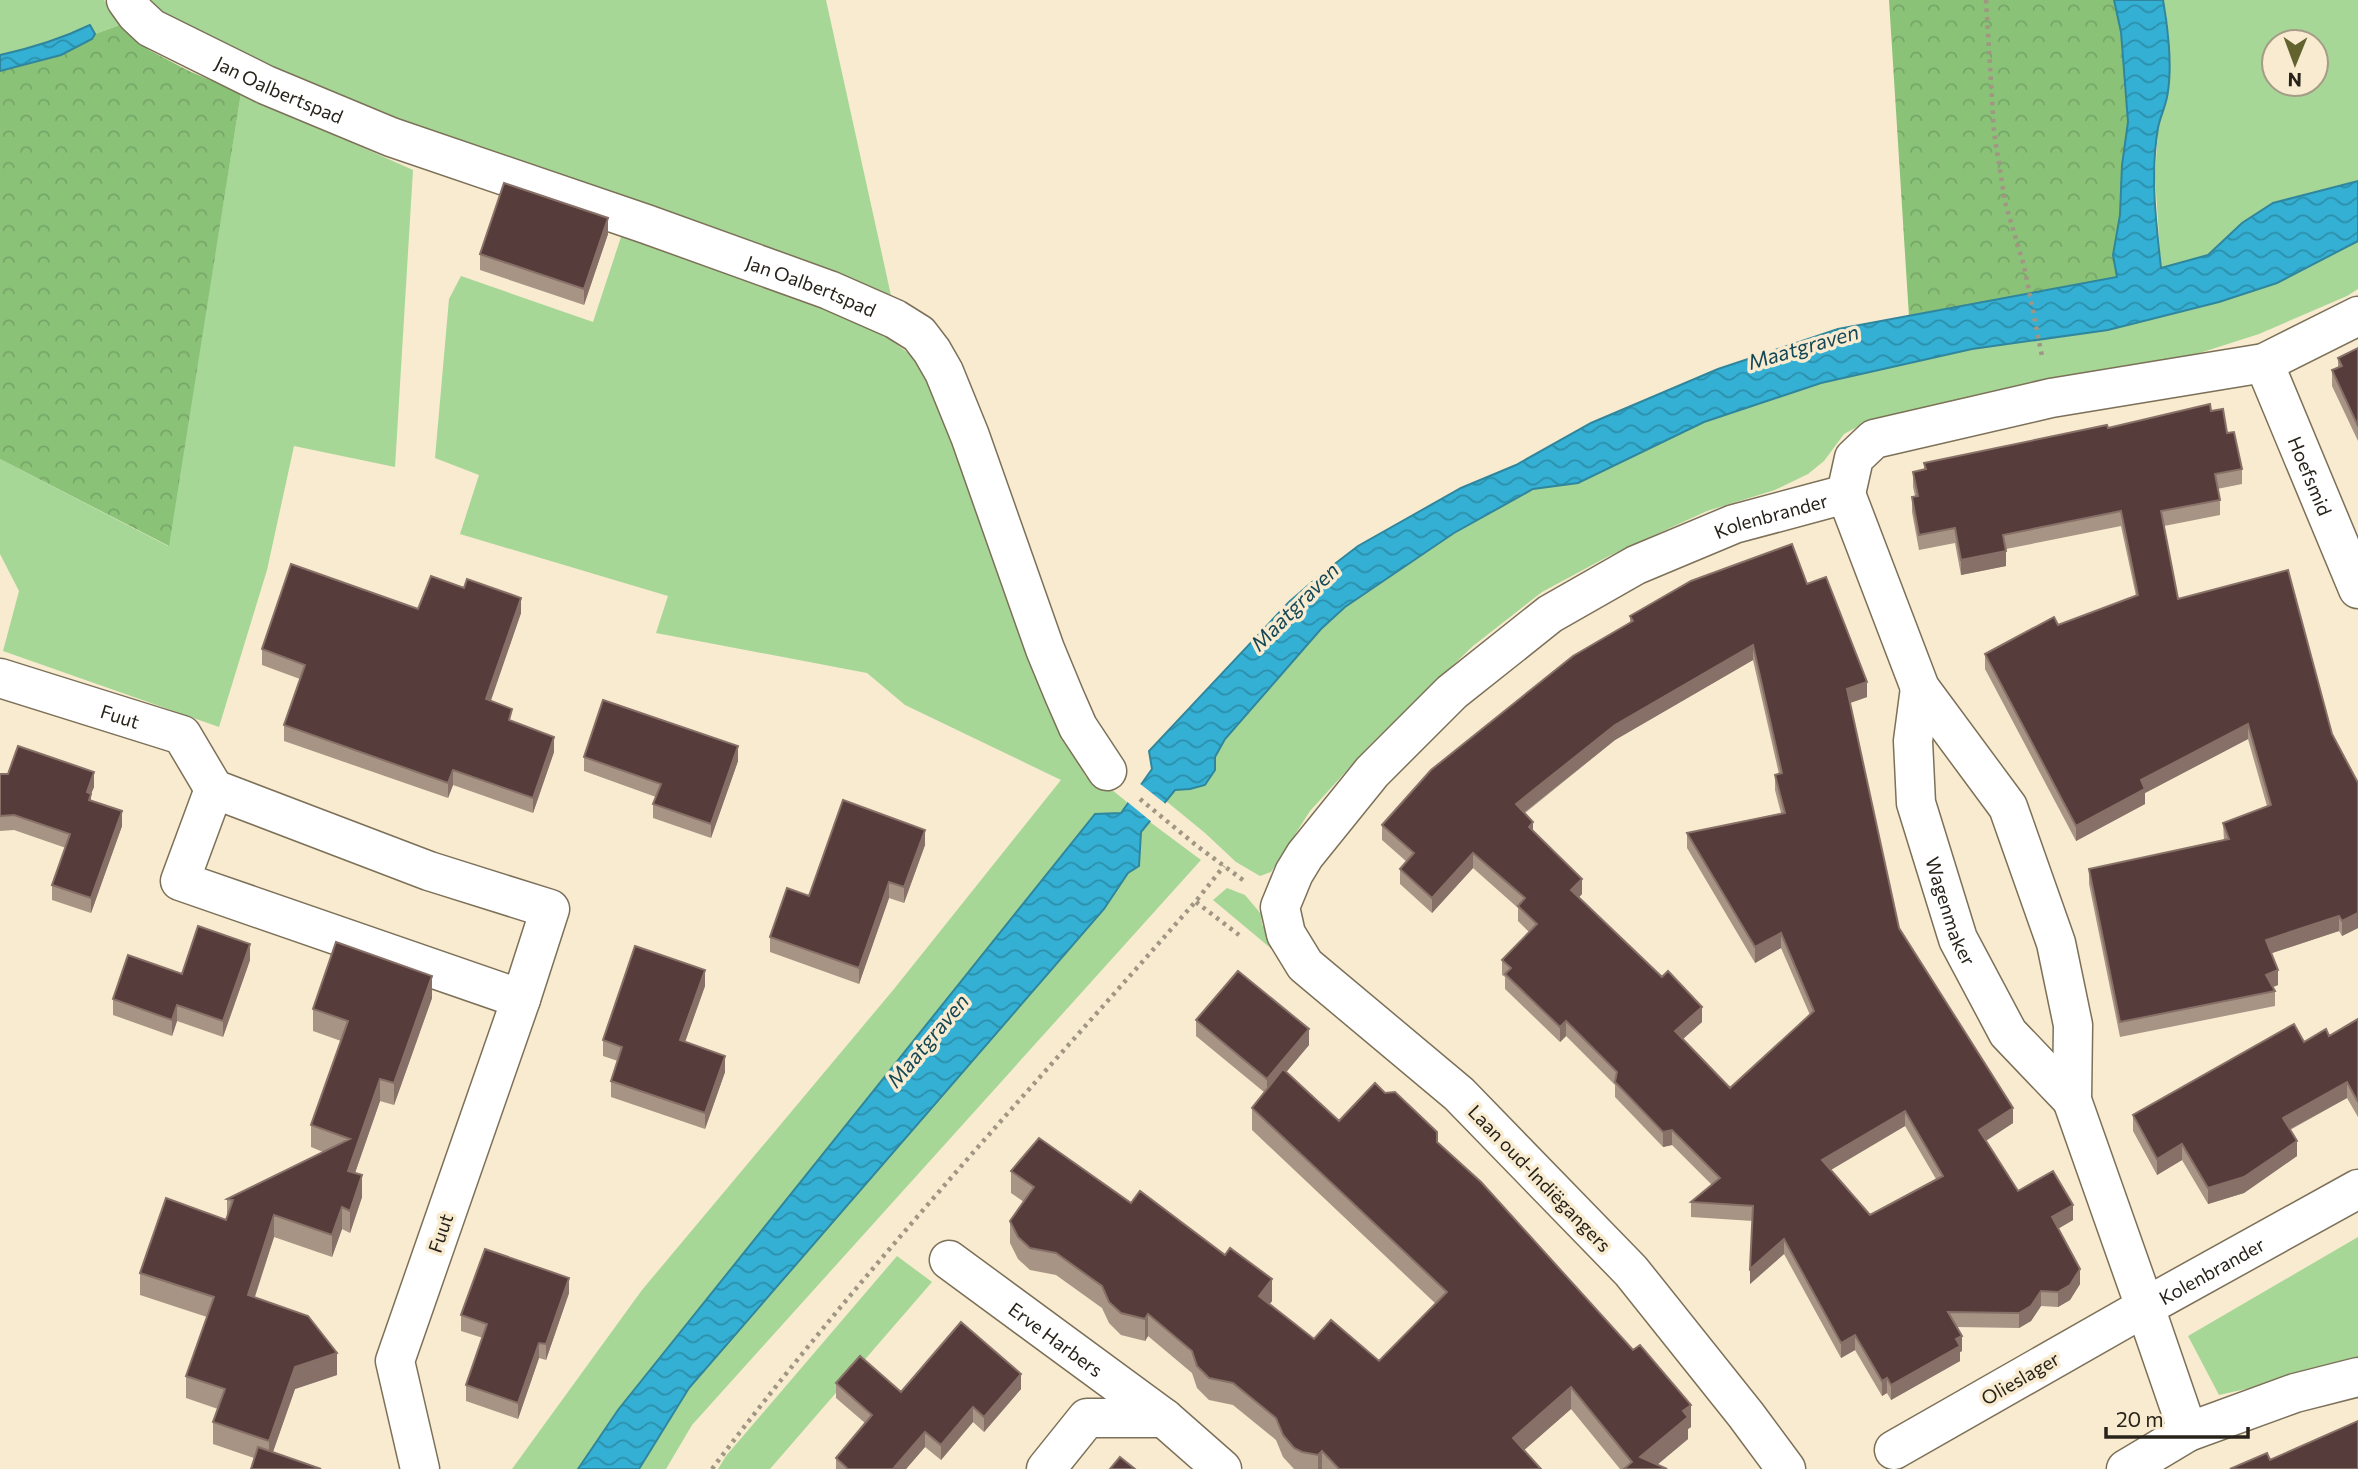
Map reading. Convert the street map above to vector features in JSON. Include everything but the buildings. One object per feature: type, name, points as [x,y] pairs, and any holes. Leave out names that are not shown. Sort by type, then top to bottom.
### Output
[{"type":"street","name":"Jan Oalbertspad","points":[[126,0],[151,28],[279,90],[391,137],[829,290],[895,319],[919,334],[932,351],[949,383],[1064,695],[1078,727],[1108,771]]},
{"type":"street","name":"Kolenbrander","points":[[1280,907],[1294,873],[1305,855],[1372,772],[1452,692],[1550,614],[1636,565],[1734,524],[1846,494],[1854,458],[1874,439],[2051,398],[2264,363],[2358,316]]},
{"type":"street","name":"Hoefsmid","points":[[2264,363],[2358,589]]},
{"type":"street","name":"Wagenmaker","points":[[1846,494],[1920,688],[2008,807],[2056,943],[2073,1025],[2072,1100],[2145,1307]]},
{"type":"street","name":"Fuut","points":[[0,678],[182,735],[214,789],[429,872],[550,909],[396,1362],[420,1469]]},
{"type":"street","name":"Wagenmaker","points":[[1920,688],[1913,741],[1916,803],[1958,939],[2008,1033],[2072,1100]]},
{"type":"street","points":[[214,789],[180,881],[521,999]]},
{"type":"street","name":"Laan oud-Indiëgangers","points":[[1280,907],[1286,934],[1305,965],[1459,1094],[1632,1271],[1786,1469]]},
{"type":"street","name":"Kolenbrander","points":[[2188,1432],[2145,1307],[2358,1189]]},
{"type":"street","name":"Erve Harbers","points":[[949,1260],[1164,1418],[1222,1469]]},
{"type":"street","name":"Olieslager","points":[[1894,1450],[2145,1307]]},
{"type":"street","points":[[2126,1469],[2188,1432],[2295,1393],[2358,1377]]},
{"type":"street","points":[[1046,1469],[1087,1418],[1164,1418]]},
{"type":"path","points":[[1986,0],[1994,132],[2005,202],[2024,267],[2042,354]]},
{"type":"path","points":[[712,1469],[775,1385],[1224,866],[1108,771]]},
{"type":"green space","points":[[0,0],[104,0],[120,25],[95,34],[90,25],[57,39],[0,55]]},
{"type":"green space","points":[[143,0],[826,0],[892,300],[437,134],[220,48],[152,10]]},
{"type":"green space","points":[[1889,0],[2114,0],[2121,32],[2128,122],[2122,166],[2120,215],[2113,255],[2117,277],[1909,317]]},
{"type":"green space","points":[[2163,0],[2358,0],[2358,181],[2302,195],[2242,223],[2208,255],[2161,268],[2155,177],[2158,128],[2168,91],[2168,24]]},
{"type":"green space","points":[[120,25],[149,50],[241,93],[169,546],[0,459],[0,71],[61,55],[92,39],[95,34]]},
{"type":"green space","points":[[241,93],[413,170],[395,467],[294,446],[267,570],[219,727],[3,651],[19,591],[0,554],[0,459],[168,546]]},
{"type":"green space","points":[[622,234],[872,326],[915,358],[929,380],[1049,706],[1086,777],[1091,773],[1127,802],[1121,813],[1095,814],[618,1410],[578,1469],[512,1469],[642,1290],[894,989],[1061,780],[905,705],[867,673],[656,633],[668,596],[460,534],[479,475],[435,458],[449,299],[461,276],[593,322]]},
{"type":"green space","points":[[2358,241],[2358,289],[2259,334],[2184,358],[1870,420],[1844,434],[1824,461],[1808,474],[1775,490],[1707,511],[1607,557],[1542,592],[1473,646],[1370,745],[1310,811],[1271,872],[1260,876],[1236,862],[1166,801],[1175,790],[1190,789],[1215,770],[1215,757],[1225,739],[1321,629],[1345,607],[1455,533],[1533,489],[1578,483],[1704,422],[1821,383],[1972,349],[2108,330],[2219,302],[2277,283]]},
{"type":"green space","points":[[1150,822],[1201,860],[692,1425],[666,1469],[639,1469],[689,1388],[1104,909],[1128,873],[1139,866],[1141,833]]},
{"type":"green space","points":[[1227,888],[1245,895],[1261,914],[1262,924],[1279,955],[1213,900]]},
{"type":"green space","points":[[2358,1237],[2358,1364],[2219,1395],[2188,1336]]},
{"type":"green space","points":[[897,1256],[932,1282],[770,1469],[718,1469],[726,1456]]},
{"type":"water","name":"Maatgraven","points":[[2114,0],[2163,0],[2165,10],[2170,69],[2166,101],[2158,128],[2154,180],[2161,268],[2208,255],[2242,223],[2273,203],[2358,181],[2358,241],[2277,283],[2219,302],[2108,330],[1972,349],[1821,383],[1704,422],[1578,483],[1533,489],[1454,533],[1345,607],[1321,629],[1225,739],[1215,757],[1215,770],[1205,785],[1175,790],[1141,832],[1139,866],[1128,873],[1104,909],[689,1388],[639,1469],[578,1469],[618,1410],[1095,814],[1121,813],[1152,769],[1149,751],[1289,602],[1319,576],[1358,546],[1461,488],[1516,465],[1591,423],[1718,369],[1838,329],[2117,277],[2113,255],[2120,215],[2122,165],[2128,122],[2121,32]]},
{"type":"water","points":[[90,25],[95,34],[92,39],[61,55],[0,71],[0,55],[46,43]]},
{"type":"pier","points":[[1139,783],[1167,805],[1153,823],[1125,800]]}]
